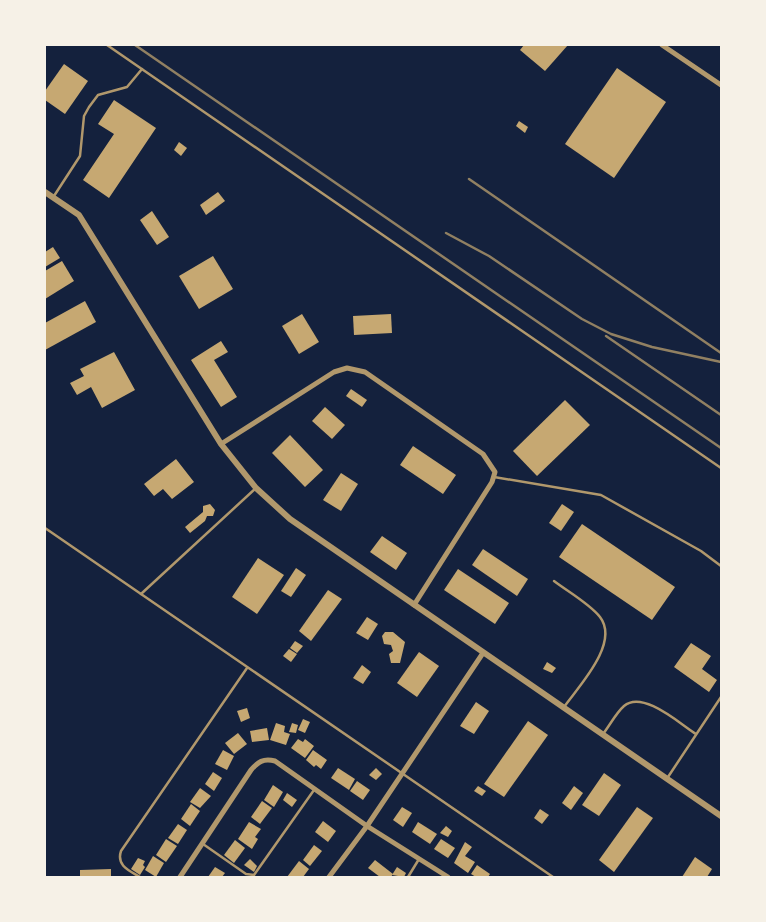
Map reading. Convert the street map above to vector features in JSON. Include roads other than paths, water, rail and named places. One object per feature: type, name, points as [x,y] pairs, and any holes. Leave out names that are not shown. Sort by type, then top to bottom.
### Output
[{"type":"street","points":[[662,45],[721,85]]},
{"type":"street","points":[[45,192],[54,196],[79,215],[221,444],[256,488],[290,519],[483,654],[721,816]]},
{"type":"street","points":[[221,444],[334,372],[347,368],[365,372],[482,454],[495,472],[494,477],[414,605]]},
{"type":"street","points":[[329,877],[367,826],[483,654]]},
{"type":"street","points":[[180,877],[251,770],[261,760],[275,761],[367,826],[448,877]]},
{"type":"lane","points":[[107,45],[721,468]]},
{"type":"lane","points":[[54,196],[80,156],[84,116],[89,106],[98,95],[127,87],[142,69]]},
{"type":"lane","points":[[494,477],[601,494],[701,551],[721,566]]},
{"type":"lane","points":[[141,594],[256,488]]},
{"type":"lane","points":[[45,528],[553,877]]},
{"type":"lane","points":[[554,581],[600,616],[606,628],[603,650],[563,708]]},
{"type":"lane","points":[[140,877],[122,864],[119,858],[121,851],[247,668]]},
{"type":"lane","points":[[666,779],[721,697]]},
{"type":"lane","points":[[602,735],[623,707],[638,701],[650,703],[696,734]]},
{"type":"lane","points":[[202,844],[246,874],[254,874],[314,790]]},
{"type":"lane","points":[[408,877],[420,858]]},
{"type":"railway","points":[[135,45],[721,448]]},
{"type":"railway","points":[[469,179],[721,353]]},
{"type":"railway","points":[[446,233],[489,256],[582,319],[611,334],[652,347],[721,362]]},
{"type":"railway","points":[[606,336],[721,415]]}]
